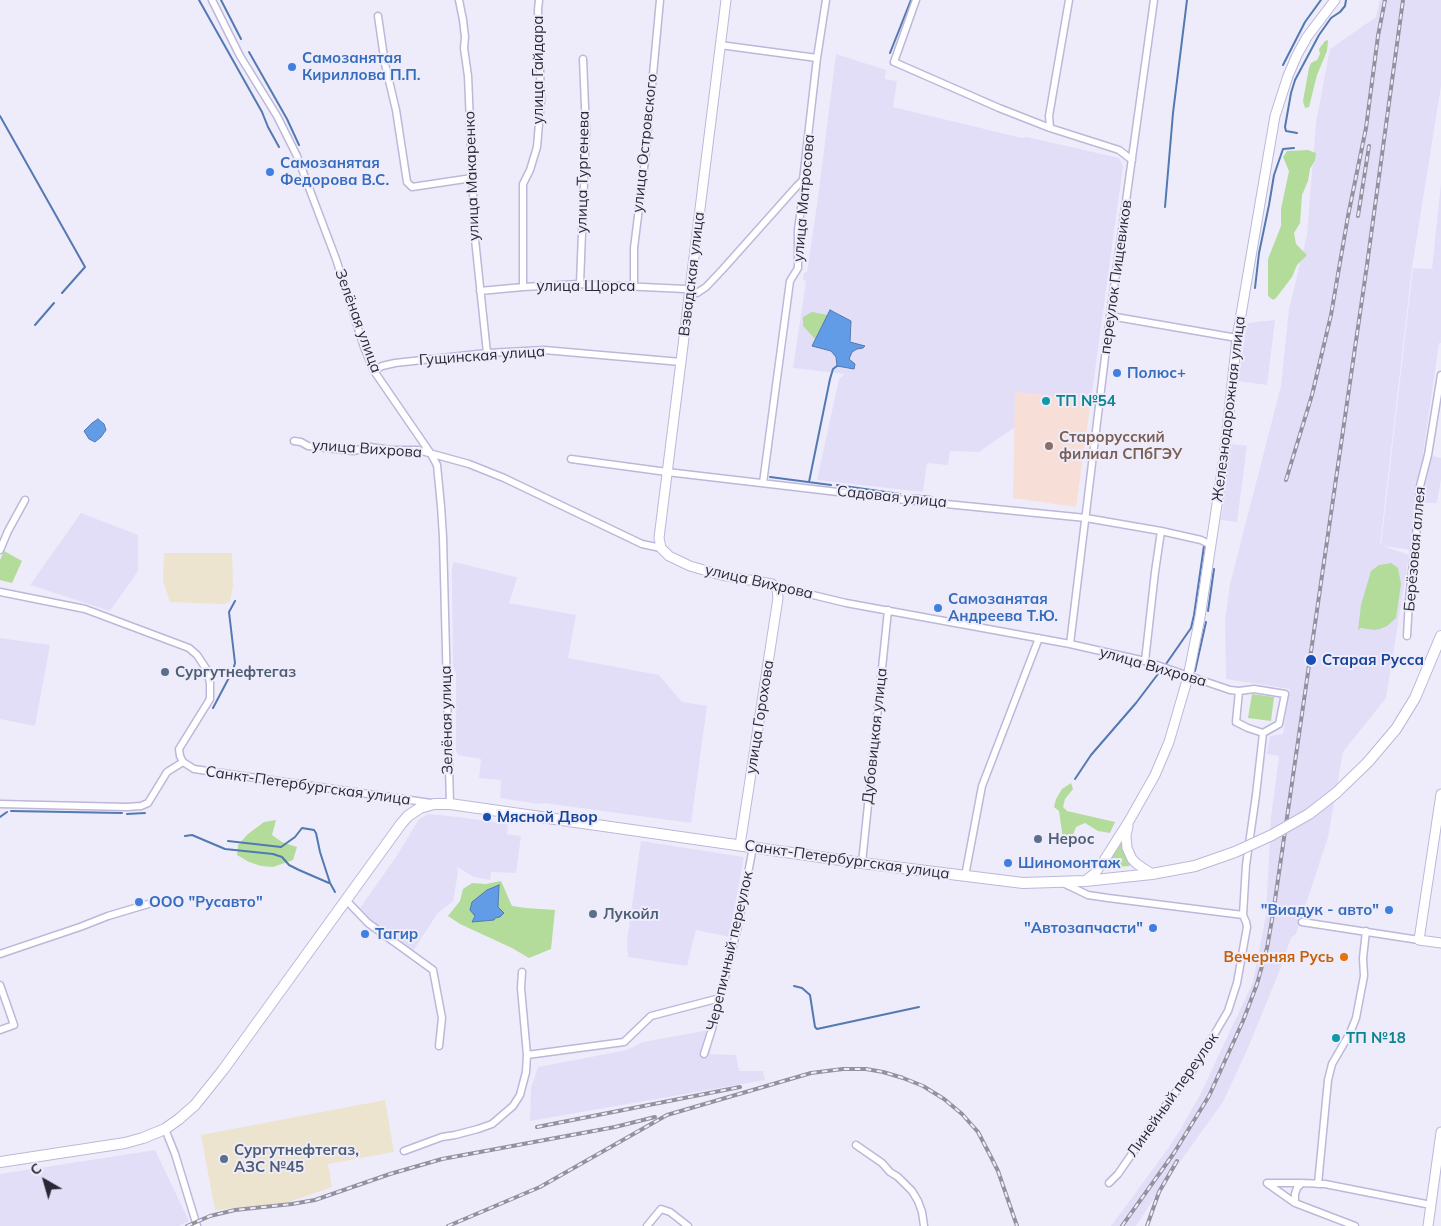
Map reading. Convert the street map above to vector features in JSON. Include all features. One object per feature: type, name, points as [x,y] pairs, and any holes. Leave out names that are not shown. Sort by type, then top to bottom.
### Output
[{"type":"main road","points":[[1062,882],[1152,874],[1195,866],[1235,852],[1272,835],[1309,814],[1336,793],[1368,762],[1396,729],[1415,698],[1441,636]]},
{"type":"main road","name":"Санкт-Петербургская улица","points":[[434,804],[450,804],[965,876],[1023,883],[1062,882]]},
{"type":"main road","points":[[0,1162],[125,1143],[143,1138],[165,1130],[196,1105],[408,816],[420,808],[434,804]]},
{"type":"street","name":"Зелёная улица","points":[[212,0],[240,56],[277,116],[297,156],[336,259],[364,347],[374,371],[437,465],[441,506],[450,804]]},
{"type":"street","name":"улица Макаренко","points":[[459,0],[463,20],[468,76],[476,255],[487,353]]},
{"type":"street","name":"улица Гайдара","points":[[523,286],[523,184],[530,170],[537,147],[541,100],[539,0]]},
{"type":"street","name":"улица Островского","points":[[634,286],[634,248],[645,160],[660,0]]},
{"type":"street","name":"Взвадская улица","points":[[661,548],[659,538],[726,0]]},
{"type":"street","name":"улица Матросова","points":[[764,482],[790,281],[798,268],[798,230],[801,208],[805,199],[803,180],[817,58],[826,0]]},
{"type":"street","points":[[916,0],[894,62],[1050,128],[1119,150],[1132,160]]},
{"type":"street","points":[[1050,128],[1050,116],[1070,0]]},
{"type":"street","name":"переулок Пищевиков","points":[[1070,644],[1110,316],[1154,0]]},
{"type":"street","name":"Железнодорожная улица","points":[[1085,881],[1103,862],[1129,821],[1155,774],[1169,742],[1188,677],[1200,617],[1224,458],[1237,338],[1275,116],[1297,55],[1335,0]]},
{"type":"street","points":[[378,16],[385,64],[396,110],[407,182],[412,187],[472,178]]},
{"type":"street","points":[[720,45],[817,58]]},
{"type":"street","name":"улица Тургенева","points":[[580,284],[586,130],[584,59]]},
{"type":"street","points":[[690,291],[697,293],[706,287],[803,180]]},
{"type":"street","name":"улица Щорса","points":[[480,291],[523,286],[580,284],[685,289],[690,291]]},
{"type":"street","points":[[1110,316],[1237,338]]},
{"type":"street","name":"Гущинская улица","points":[[374,371],[382,366],[395,363],[487,353],[544,350],[681,362]]},
{"type":"street","name":"Берёзовая аллея","points":[[1407,636],[1409,600],[1420,508],[1420,486],[1428,456],[1441,375]]},
{"type":"street","name":"улица Вихрова","points":[[294,441],[308,446],[353,451],[370,447],[391,450],[418,450],[469,464],[504,478],[642,544],[661,548],[669,556],[690,566],[721,575],[772,584],[777,589],[788,589],[846,603],[1070,644],[1169,668],[1188,677],[1230,690],[1254,689],[1285,694],[1279,724],[1263,733]]},
{"type":"street","name":"Садовая улица","points":[[571,459],[906,500],[1086,518],[1161,531],[1201,540],[1211,545]]},
{"type":"street","points":[[0,550],[25,500]]},
{"type":"street","points":[[1144,661],[1161,531]]},
{"type":"street","name":"улица Горохова","points":[[740,845],[778,598],[777,589]]},
{"type":"street","points":[[0,592],[85,609],[189,648],[197,655],[207,670],[210,683],[210,699],[180,749],[180,756],[184,762],[167,772],[148,803],[141,806],[127,807],[0,804]]},
{"type":"street","name":"Дубовицкая улица","points":[[862,862],[888,610]]},
{"type":"street","points":[[965,876],[982,786],[1039,638]]},
{"type":"street","points":[[1239,691],[1236,722],[1263,733]]},
{"type":"street","name":"Линейный переулок","points":[[1109,1183],[1118,1174],[1197,1064],[1228,1011],[1237,983],[1246,927],[1243,915],[1246,865],[1263,733]]},
{"type":"street","name":"Санкт-Петербургская улица","points":[[184,762],[194,769],[434,804]]},
{"type":"street","points":[[1419,940],[1441,794]]},
{"type":"street","points":[[1129,821],[1126,836],[1127,848],[1132,859],[1152,874]]},
{"type":"street","name":"Черепичный переулок","points":[[704,1054],[738,926],[753,847]]},
{"type":"street","name":"Санкт-Петербургская улица","points":[[1062,882],[1088,895],[1243,915]]},
{"type":"street","points":[[346,900],[368,924],[433,970],[442,1018],[439,1046]]},
{"type":"street","points":[[0,954],[108,916],[155,902]]},
{"type":"street","points":[[1302,922],[1441,943]]},
{"type":"street","points":[[1318,1184],[1328,1080],[1332,1064],[1350,1033],[1356,1018],[1364,976],[1363,958],[1366,931]]},
{"type":"street","points":[[404,1151],[442,1137],[492,1124],[513,1106],[520,1095],[526,1072],[527,1055],[521,988],[522,972]]},
{"type":"street","points":[[0,985],[14,1024],[0,1030]]},
{"type":"street","points":[[527,1055],[624,1042],[651,1016],[720,998]]},
{"type":"street","points":[[165,1130],[175,1154],[197,1226]]},
{"type":"street","points":[[1428,1226],[1439,1166],[1441,1132]]},
{"type":"street","points":[[856,1144],[882,1163],[912,1191],[922,1212],[924,1226]]},
{"type":"street","points":[[1355,1226],[1295,1203],[1267,1183],[1318,1184],[1431,1205]]},
{"type":"street","points":[[1295,1203],[1297,1188],[1302,1183]]},
{"type":"street","points":[[647,1226],[662,1209],[670,1212],[688,1226]]},
{"type":"shaded area","points":[[1380,0],[1441,0],[1441,86],[1412,268],[1380,545],[1413,268],[1432,269],[1441,183],[1441,343],[1439,343],[1423,454],[1441,458],[1441,479],[1437,503],[1416,503],[1411,550],[1383,546],[1409,555],[1386,698],[1343,752],[1328,837],[1296,934],[1291,938],[1248,1048],[1223,1102],[1136,1226],[1111,1226],[1180,1130],[1201,1093],[1253,982],[1266,915],[1271,817],[1279,756],[1267,754],[1270,736],[1283,734],[1290,689],[1226,679],[1225,621],[1230,584],[1281,386],[1289,309],[1307,235],[1316,122],[1330,49],[1376,17]]},
{"type":"shaded area","points":[[836,54],[886,70],[885,79],[897,81],[893,107],[1022,138],[1027,137],[1119,158],[1123,166],[1091,400],[1015,392],[1015,427],[979,452],[950,451],[948,465],[927,463],[923,492],[817,480],[839,379],[845,374],[793,368],[806,281],[803,280],[804,273],[807,272],[818,198]]},
{"type":"shaded area","points":[[1275,320],[1267,385],[1238,381],[1247,323]]},
{"type":"shaded area","name":"Старорусский филиал СПбГЭУ","points":[[1015,392],[1091,400],[1076,507],[1013,498]]},
{"type":"shaded area","points":[[1232,444],[1247,446],[1237,522],[1221,520]]},
{"type":"shaded area","points":[[81,513],[138,535],[138,571],[110,611],[30,585]]},
{"type":"shaded area","points":[[164,553],[232,553],[233,586],[230,601],[225,604],[170,602],[163,581]]},
{"type":"shaded area","points":[[454,562],[516,577],[509,603],[576,615],[568,658],[659,675],[682,702],[707,706],[691,823],[500,798],[501,780],[479,778],[481,759],[458,755],[456,751],[456,674],[453,665],[452,568]]},
{"type":"shaded area","points":[[0,638],[50,645],[35,726],[0,719]]},
{"type":"shaded area","points":[[428,814],[508,824],[507,834],[521,836],[516,873],[491,872],[490,880],[474,877],[457,867],[458,873],[453,901],[437,914],[413,951],[370,921],[360,908],[396,857],[419,819]]},
{"type":"shaded area","points":[[641,841],[744,857],[729,937],[696,930],[687,966],[628,957],[627,941]]},
{"type":"shaded area","points":[[709,1030],[714,1032],[710,1054],[736,1055],[739,1071],[763,1071],[765,1080],[530,1121],[531,1088],[538,1067],[627,1050],[643,1042]]},
{"type":"shaded area","points":[[385,1100],[394,1152],[328,1164],[332,1187],[286,1203],[215,1210],[201,1135]]},
{"type":"shaded area","points":[[155,1150],[189,1221],[179,1226],[0,1226],[0,1174]]},
{"type":"green space","points":[[1328,40],[1327,51],[1317,75],[1309,107],[1305,108],[1303,101],[1309,68],[1311,63],[1317,60],[1320,54],[1319,49]]},
{"type":"green space","points":[[1308,150],[1316,153],[1315,160],[1310,169],[1308,181],[1302,195],[1300,223],[1294,233],[1296,244],[1307,255],[1297,265],[1292,277],[1273,300],[1268,296],[1268,259],[1281,226],[1281,209],[1289,171],[1283,157],[1287,151]]},
{"type":"green space","points":[[812,312],[828,315],[815,339],[803,326],[803,317]]},
{"type":"green space","points":[[4,551],[22,561],[12,583],[0,580],[0,560]]},
{"type":"green space","points":[[1391,563],[1398,568],[1401,584],[1396,618],[1380,629],[1361,628],[1358,630],[1361,605],[1371,571],[1379,565]]},
{"type":"green space","points":[[1252,694],[1274,697],[1271,721],[1248,718]]},
{"type":"green space","points":[[1071,783],[1073,789],[1065,799],[1063,807],[1067,811],[1115,822],[1110,833],[1098,831],[1085,823],[1076,827],[1073,835],[1063,839],[1059,811],[1054,807],[1062,789]]},
{"type":"green space","points":[[276,820],[272,835],[282,842],[297,847],[293,860],[273,867],[261,866],[237,855],[238,845],[248,834],[264,822]]},
{"type":"green space","points":[[1121,841],[1130,866],[1104,868]]},
{"type":"green space","points":[[501,881],[512,906],[555,910],[551,949],[529,958],[460,924],[448,916],[460,901],[463,889],[472,883],[486,884]],"holes":[[[499,885],[498,907],[504,913],[500,917],[472,922]]]},
{"type":"water","points":[[830,310],[851,321],[850,342],[865,346],[852,352],[849,359],[855,364],[854,369],[837,366],[836,357],[831,351],[812,346]]},
{"type":"water","points":[[98,419],[104,424],[106,430],[95,442],[89,439],[84,431]]},
{"type":"water","points":[[499,885],[498,907],[504,913],[494,920],[472,922],[475,916],[470,910],[472,902],[487,890]]},
{"type":"waterway","points":[[199,0],[262,112],[279,147]]},
{"type":"waterway","points":[[221,0],[241,39]]},
{"type":"waterway","points":[[890,53],[911,0]]},
{"type":"waterway","points":[[1165,207],[1173,113],[1187,0]]},
{"type":"waterway","points":[[1283,65],[1305,22],[1321,0]]},
{"type":"waterway","points":[[1297,133],[1286,131],[1285,127],[1295,80],[1319,35],[1331,18],[1345,6],[1346,0]]},
{"type":"waterway","points":[[249,52],[287,119],[299,145]]},
{"type":"waterway","points":[[0,116],[85,267],[62,293]]},
{"type":"waterway","points":[[1255,288],[1259,253],[1274,175],[1283,149],[1294,148]]},
{"type":"waterway","points":[[35,325],[54,303]]},
{"type":"waterway","points":[[809,482],[830,379],[833,369],[837,366]]},
{"type":"waterway","points":[[770,477],[831,485]]},
{"type":"waterway","points":[[837,485],[900,494]]},
{"type":"waterway","points":[[911,495],[932,497]]},
{"type":"waterway","points":[[1166,664],[1191,628],[1204,546]]},
{"type":"waterway","points":[[1208,611],[1214,569]]},
{"type":"waterway","points":[[213,708],[235,663],[229,612],[235,601]]},
{"type":"waterway","points":[[1195,671],[1206,622]]},
{"type":"waterway","points":[[1075,779],[1091,755],[1136,703],[1161,670]]},
{"type":"waterway","points":[[11,811],[122,813]]},
{"type":"waterway","points":[[0,817],[7,812]]},
{"type":"waterway","points":[[127,814],[145,813]]},
{"type":"waterway","points":[[228,841],[281,847],[295,837],[302,828],[314,830],[330,883],[335,892]]},
{"type":"waterway","points":[[185,836],[192,835],[225,849],[273,854],[282,857],[289,865],[329,883]]},
{"type":"waterway","points":[[794,986],[802,988],[810,995],[815,1027],[817,1029],[919,1007]]},
{"type":"railway","points":[[1286,480],[1312,395],[1331,315],[1348,216],[1366,128],[1378,36],[1385,0]]},
{"type":"railway","points":[[1122,1226],[1174,1153],[1209,1096],[1243,1021],[1257,984],[1267,948],[1367,265],[1403,0]]},
{"type":"railway","points":[[1358,216],[1369,146]]},
{"type":"railway","points":[[448,1226],[540,1187],[667,1115],[811,1073],[843,1069],[866,1069],[903,1078],[923,1086],[944,1099],[962,1114],[978,1132],[998,1171],[1017,1226]]},
{"type":"railway","points":[[537,1127],[740,1087]]},
{"type":"railway","points":[[187,1226],[210,1216],[235,1210],[315,1200],[390,1174],[442,1159],[615,1127],[655,1117]]},
{"type":"railway","points":[[1147,1226],[1159,1192],[1177,1161]]},
{"type":"place","name":"Самозанятая Кириллова П.П.","points":[[292,67]]},
{"type":"place","name":"Самозанятая Федорова В.С.","points":[[270,172]]},
{"type":"place","name":"Полюс+","points":[[1117,373]]},
{"type":"place","name":"ТП №54","points":[[1046,401]]},
{"type":"place","name":"Старорусский филиал СПбГЭУ","points":[[1049,446]]},
{"type":"place","name":"Самозанятая Андреева Т.Ю.","points":[[938,608]]},
{"type":"place","name":"Старая Русса","points":[[1311,660]]},
{"type":"place","name":"Сургутнефтегаз","points":[[165,672]]},
{"type":"place","name":"Мясной Двор","points":[[487,817]]},
{"type":"place","name":"Нерос","points":[[1038,839]]},
{"type":"place","name":"Шиномонтаж","points":[[1008,863]]},
{"type":"place","name":"ООО \"Русавто\"","points":[[139,902]]},
{"type":"place","name":"\"Виадук - авто\"","points":[[1389,910]]},
{"type":"place","name":"Лукойл","points":[[593,914]]},
{"type":"place","name":"\"Автозапчасти\"","points":[[1153,928]]},
{"type":"place","name":"Тагир","points":[[365,934]]},
{"type":"place","name":"Вечерняя Русь","points":[[1344,957]]},
{"type":"place","name":"ТП №18","points":[[1336,1038]]},
{"type":"place","name":"Сургутнефтегаз, АЗС №45","points":[[224,1159]]}]
